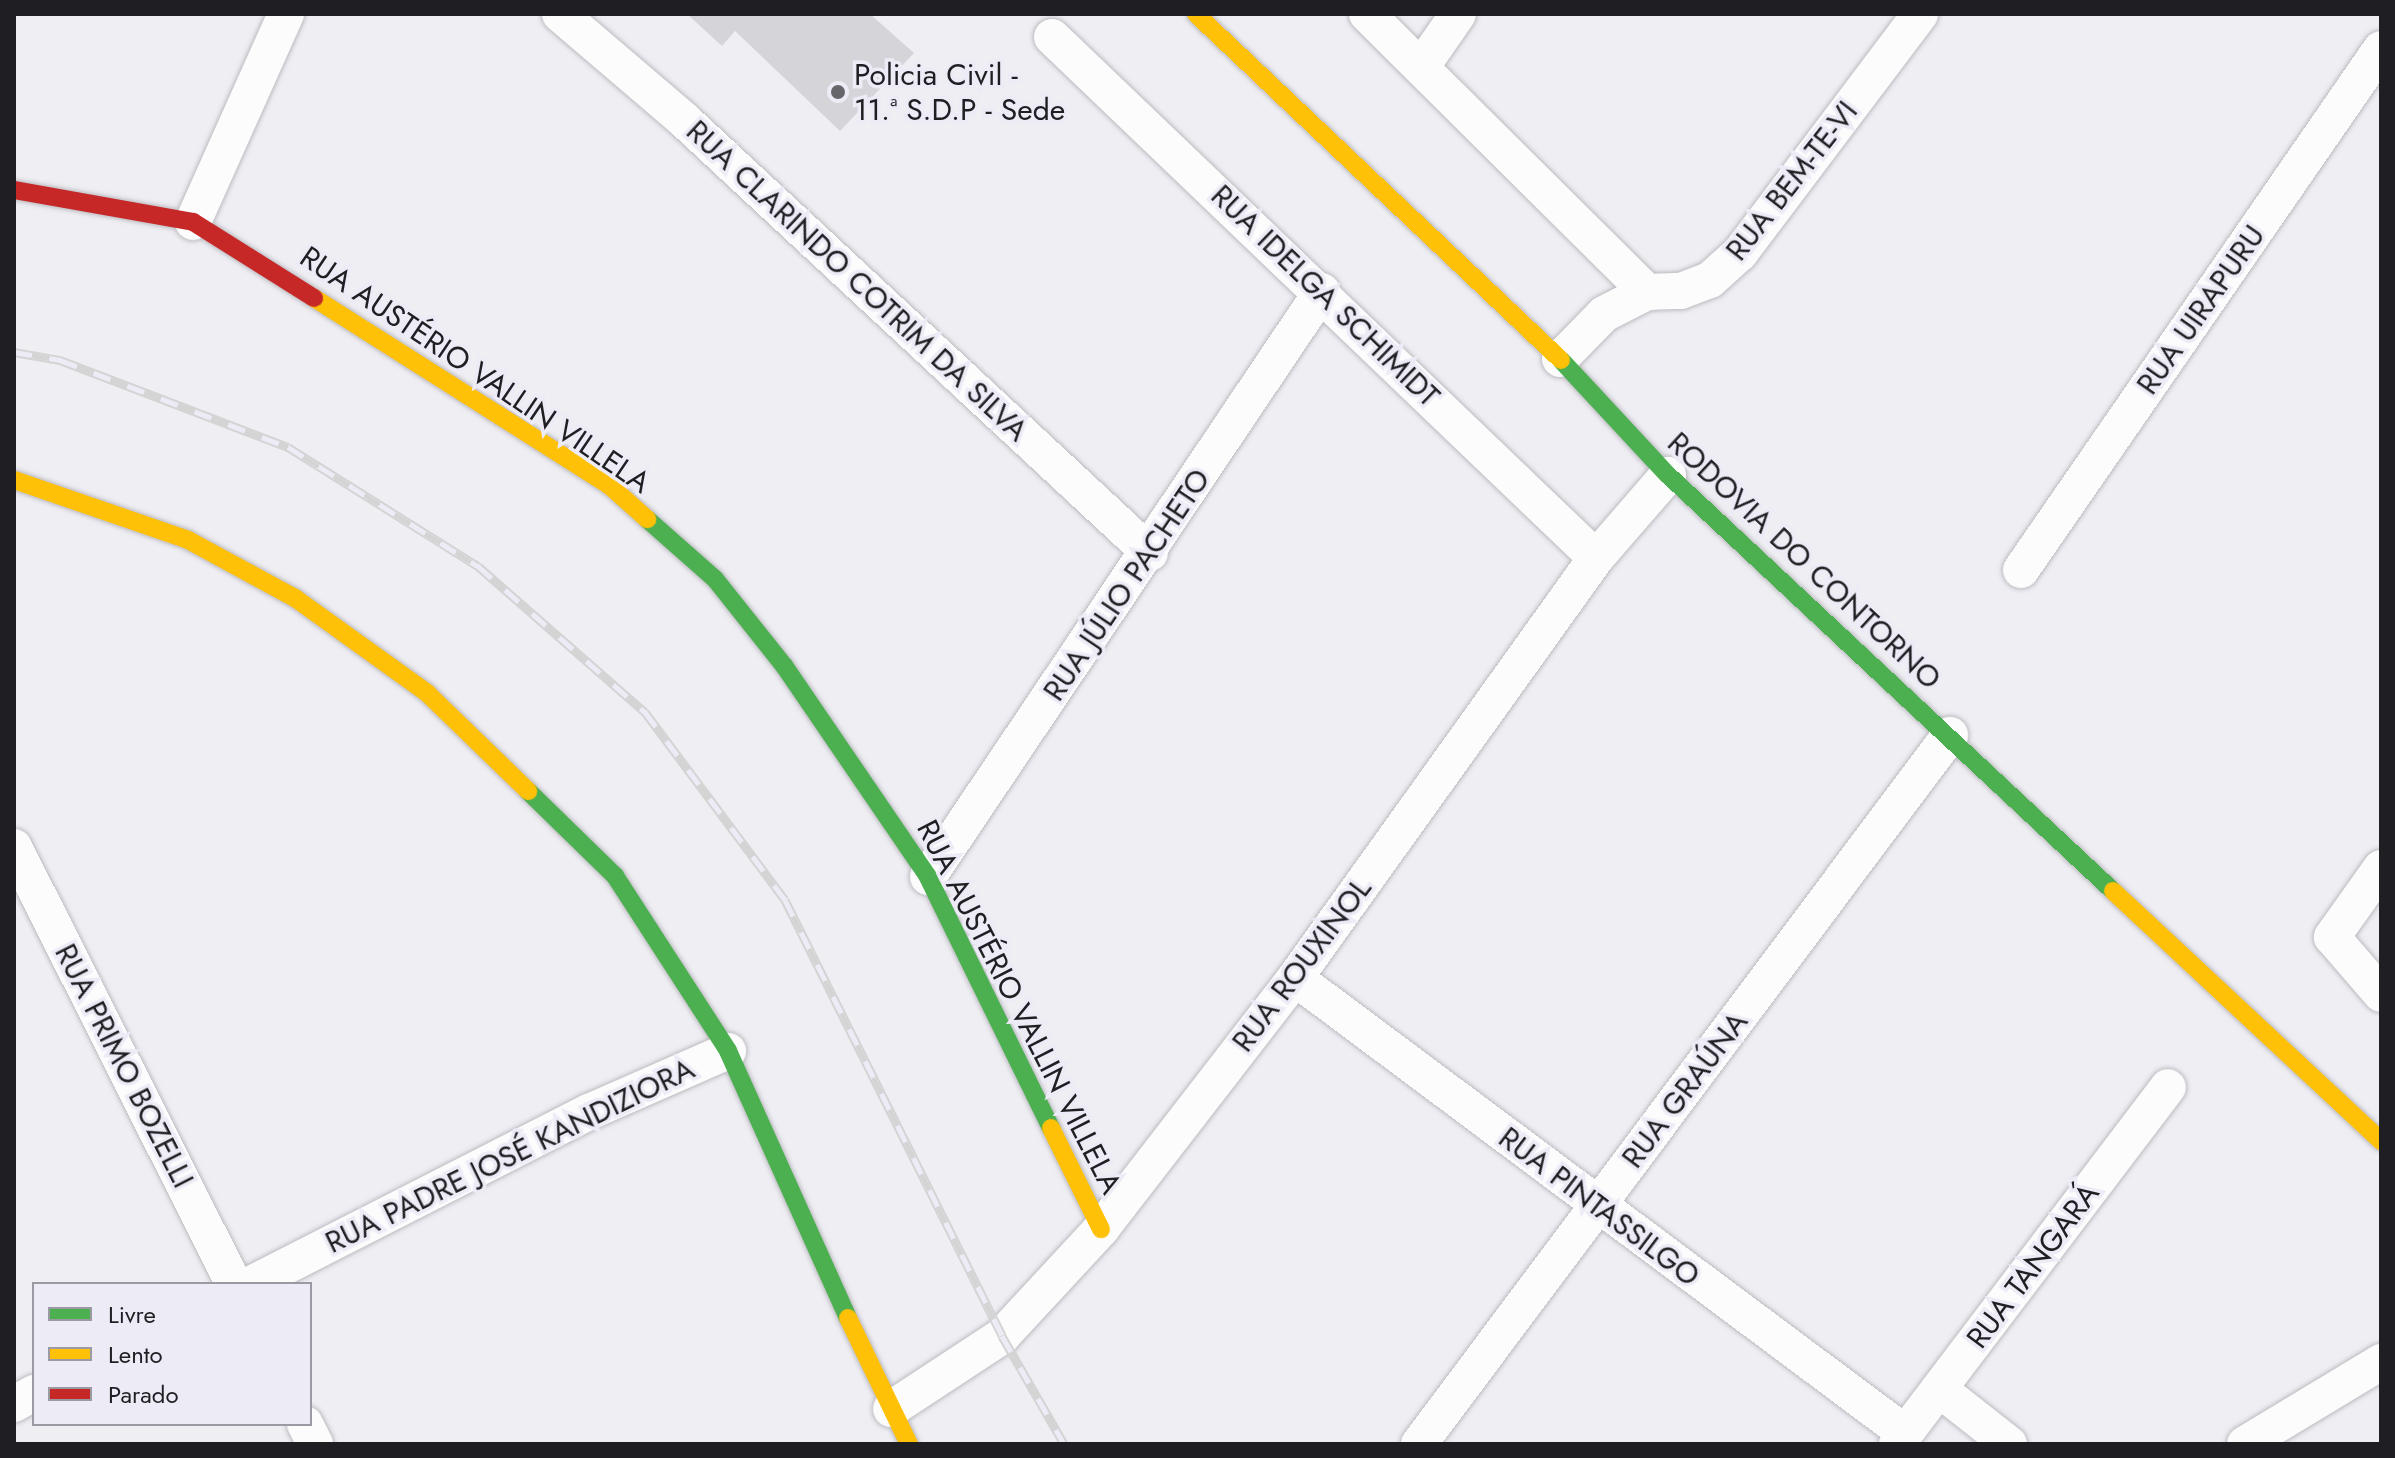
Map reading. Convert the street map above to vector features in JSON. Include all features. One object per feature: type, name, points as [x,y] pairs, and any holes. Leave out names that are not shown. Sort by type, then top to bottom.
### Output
[{"type":"street","points":[[193,222],[286,14]]},
{"type":"street","name":"RUA CLARINDO COTRIM DA SILVA","points":[[560,14],[684,120],[1150,553]]},
{"type":"street","name":"RODOVIA DO CONTORNO","points":[[1196,14],[1560,359],[1668,475],[1950,735],[2381,1141]]},
{"type":"street","points":[[1367,14],[1647,292]]},
{"type":"street","points":[[1422,66],[1458,14]]},
{"type":"street","name":"RUA BEM-TE-VI","points":[[1560,359],[1583,330],[1647,292],[1681,291],[1710,280],[1740,253],[1920,14]]},
{"type":"street","name":"RUA IDELGA SCHIMIDT","points":[[1052,37],[1322,291],[1596,558]]},
{"type":"street","name":"RUA UIRAPURU","points":[[2021,570],[2381,49]]},
{"type":"street","name":"RUA AUSTÉRIO VALLIN VILLELA","points":[[14,190],[193,222],[610,486],[715,579],[928,877],[1101,1229]]},
{"type":"street","name":"RUA JÚLIO PACHETO","points":[[928,877],[1150,553],[1322,291]]},
{"type":"street","name":"RUA ROUXINOL","points":[[891,1409],[1002,1336],[1101,1229],[1295,978],[1596,558],[1668,475]]},
{"type":"street","points":[[14,480],[188,540],[295,598],[427,693],[615,876],[728,1051],[909,1444]]},
{"type":"street","name":"RUA GRAÚNA","points":[[1419,1444],[1950,735]]},
{"type":"street","name":"RUA PRIMO BOZELLI","points":[[14,847],[233,1282]]},
{"type":"street","points":[[2381,868],[2332,937],[2381,994]]},
{"type":"street","name":"RUA PINTASSILGO","points":[[1295,978],[1901,1438]]},
{"type":"street","name":"RUA PADRE JOSÉ KANDIZIORA","points":[[255,1282],[589,1112],[728,1051]]},
{"type":"street","name":"RUA TANGARÁ","points":[[1901,1438],[2168,1087]]},
{"type":"street","points":[[2245,1444],[2381,1362]]},
{"type":"street","points":[[1939,1389],[2009,1444]]},
{"type":"street","points":[[14,1404],[32,1394]]},
{"type":"street","points":[[306,1426],[315,1444]]},
{"type":"building","name":"Policia Civil - 11.ª S.D.P - Sede","points":[[687,14],[870,14],[914,53],[840,131],[735,31],[722,46]]},
{"type":"railway","points":[[14,352],[60,360],[288,447],[478,566],[645,712],[785,900],[1002,1336],[1064,1444]]},
{"type":"traffic: fast","points":[[1561,360],[1668,475],[2113,891]]},
{"type":"traffic: fast","points":[[647,519],[715,579],[785,667],[928,877],[1051,1128]]},
{"type":"traffic: fast","points":[[528,791],[615,876],[728,1051],[848,1318]]},
{"type":"traffic: slow","points":[[1196,14],[1561,360]]},
{"type":"traffic: slow","points":[[314,298],[610,486],[647,519]]},
{"type":"traffic: slow","points":[[14,480],[188,540],[295,598],[427,693],[528,791]]},
{"type":"traffic: slow","points":[[2113,891],[2381,1141]]},
{"type":"traffic: slow","points":[[1051,1128],[1101,1229]]},
{"type":"traffic: slow","points":[[848,1318],[909,1444]]},
{"type":"traffic: jam","points":[[14,190],[193,222],[314,298]]},
{"type":"place","name":"Policia Civil - 11.ª S.D.P - Sede","points":[[838,92]]}]
